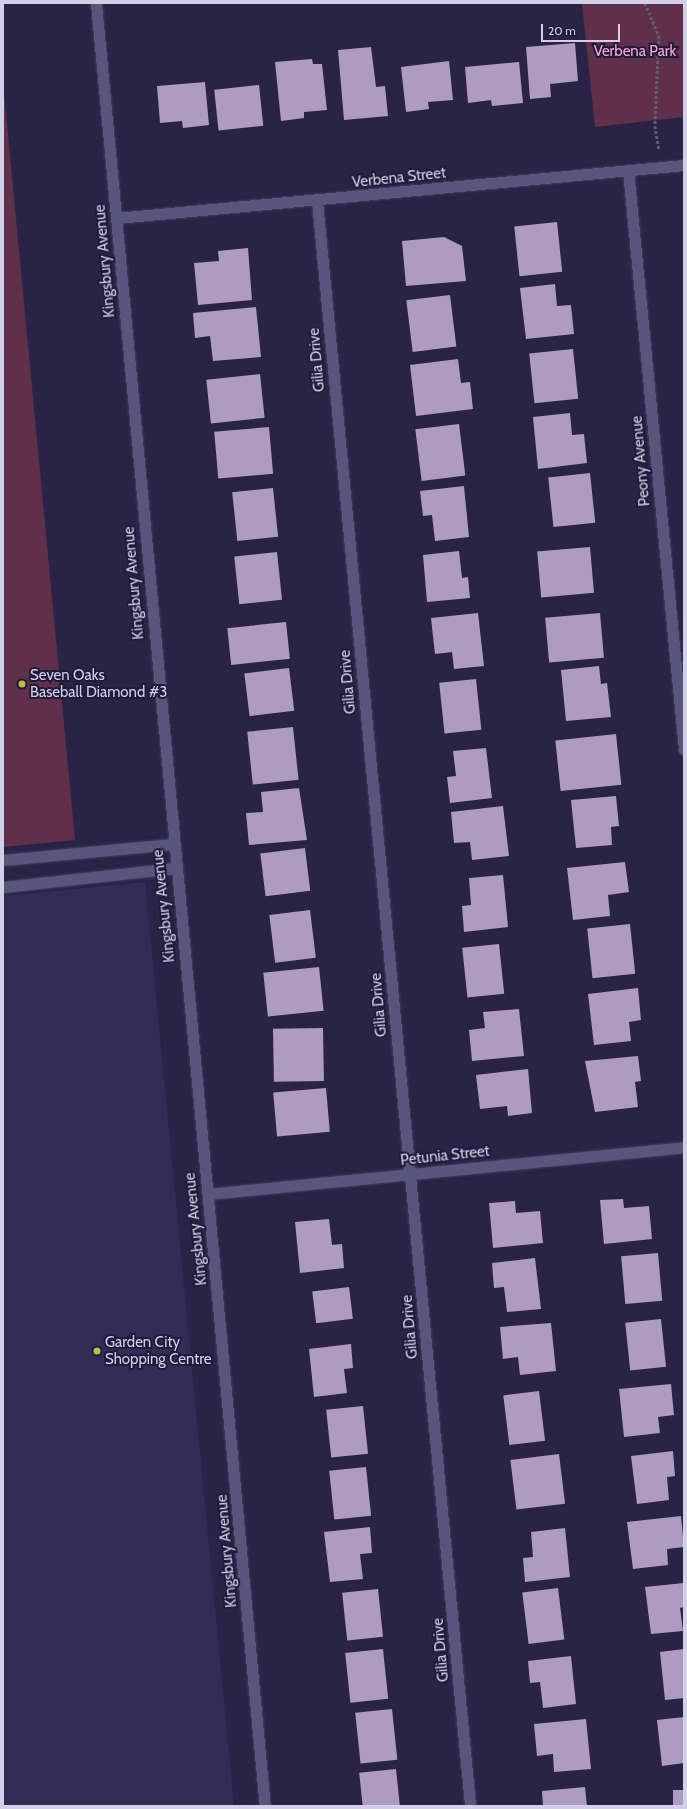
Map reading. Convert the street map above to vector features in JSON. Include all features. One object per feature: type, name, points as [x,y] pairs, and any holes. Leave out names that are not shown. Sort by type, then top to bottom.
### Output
[{"type":"street","name":"Kingsbury Avenue","points":[[96,3],[172,844],[208,1194],[265,1806]]},
{"type":"street","name":"Verbena Street","points":[[116,218],[317,201],[684,164]]},
{"type":"street","name":"Peony Avenue","points":[[628,170],[684,749]]},
{"type":"street","name":"Gilia Drive","points":[[317,201],[411,1174],[470,1806]]},
{"type":"street","points":[[3,860],[172,844]]},
{"type":"street","points":[[3,887],[175,868]]},
{"type":"street","name":"Petunia Street","points":[[208,1194],[684,1148]]},
{"type":"path","points":[[644,3],[659,36],[655,126],[662,166]]},
{"type":"shaded area","name":"Garden City Shopping Centre","points":[[145,882],[234,1806],[3,1806],[3,896]]},
{"type":"green space","name":"Verbena Park","points":[[582,3],[684,3],[684,117],[595,127]]},
{"type":"green space","points":[[3,82],[75,840],[3,847]]},
{"type":"building","points":[[575,43],[578,81],[550,84],[551,97],[530,99],[526,47]]},
{"type":"building","points":[[371,47],[376,87],[385,86],[388,116],[344,120],[338,50]]},
{"type":"building","points":[[312,59],[313,64],[322,64],[327,110],[304,112],[304,118],[281,121],[275,62]]},
{"type":"building","points":[[449,61],[453,100],[428,102],[429,109],[406,112],[401,67]]},
{"type":"building","points":[[519,62],[523,103],[492,106],[491,100],[468,103],[465,67]]},
{"type":"building","points":[[205,82],[209,125],[183,128],[182,121],[160,123],[157,86]]},
{"type":"building","points":[[259,85],[263,126],[219,130],[214,90]]},
{"type":"building","points":[[557,222],[562,272],[519,276],[514,226]]},
{"type":"building","points":[[444,237],[462,246],[466,281],[406,286],[402,241]]},
{"type":"building","points":[[248,248],[252,300],[198,305],[194,263],[219,261],[218,251]]},
{"type":"building","points":[[555,284],[557,306],[571,305],[574,334],[526,339],[520,288]]},
{"type":"building","points":[[450,295],[456,347],[413,352],[406,300]]},
{"type":"building","points":[[256,307],[261,357],[213,361],[210,336],[195,338],[193,313]]},
{"type":"building","points":[[573,349],[578,399],[534,403],[529,354]]},
{"type":"building","points":[[458,359],[461,383],[470,382],[473,409],[416,416],[410,365]]},
{"type":"building","points":[[260,374],[265,418],[211,423],[206,380]]},
{"type":"building","points":[[570,413],[572,435],[584,434],[587,463],[538,469],[533,417]]},
{"type":"building","points":[[459,424],[465,476],[422,481],[415,429]]},
{"type":"building","points":[[269,427],[273,474],[218,479],[214,432]]},
{"type":"building","points":[[590,473],[595,523],[553,527],[548,477]]},
{"type":"building","points":[[464,486],[469,537],[435,541],[432,515],[423,516],[420,491]]},
{"type":"building","points":[[273,488],[278,537],[237,541],[232,492]]},
{"type":"building","points":[[590,547],[594,593],[541,597],[537,552]]},
{"type":"building","points":[[459,551],[462,578],[468,577],[470,598],[427,602],[423,555]]},
{"type":"building","points":[[277,552],[282,600],[239,604],[234,556]]},
{"type":"building","points":[[478,613],[484,666],[454,669],[452,652],[435,654],[431,618]]},
{"type":"building","points":[[600,613],[604,658],[549,663],[545,618]]},
{"type":"building","points":[[286,622],[290,659],[231,665],[227,628]]},
{"type":"building","points":[[599,666],[601,684],[607,683],[611,717],[566,721],[561,670]]},
{"type":"building","points":[[289,668],[294,711],[250,716],[244,673]]},
{"type":"building","points":[[476,679],[481,730],[445,734],[439,683]]},
{"type":"building","points":[[293,727],[299,780],[253,785],[247,732]]},
{"type":"building","points":[[616,734],[621,785],[561,791],[555,740]]},
{"type":"building","points":[[486,748],[492,798],[450,803],[447,777],[456,776],[453,751]]},
{"type":"building","points":[[299,788],[307,840],[249,845],[246,813],[263,812],[261,792]]},
{"type":"building","points":[[616,796],[619,826],[611,827],[612,845],[576,848],[571,800]]},
{"type":"building","points":[[503,806],[509,856],[472,860],[470,842],[454,843],[451,812]]},
{"type":"building","points":[[305,848],[310,891],[266,896],[260,853]]},
{"type":"building","points":[[625,862],[629,892],[608,895],[610,916],[573,920],[567,868]]},
{"type":"building","points":[[503,875],[508,927],[464,932],[462,906],[471,905],[469,878]]},
{"type":"building","points":[[310,910],[316,958],[275,963],[269,915]]},
{"type":"building","points":[[630,924],[635,974],[592,978],[587,928]]},
{"type":"building","points":[[499,944],[504,994],[467,998],[462,948]]},
{"type":"building","points":[[319,967],[324,1011],[268,1017],[263,973]]},
{"type":"building","points":[[638,988],[641,1020],[629,1022],[631,1041],[594,1045],[588,994]]},
{"type":"building","points":[[519,1009],[524,1056],[472,1061],[469,1030],[485,1028],[483,1012]]},
{"type":"building","points":[[323,1028],[324,1081],[274,1082],[273,1029]]},
{"type":"building","points":[[638,1056],[641,1081],[635,1082],[638,1107],[595,1112],[585,1061]]},
{"type":"building","points":[[528,1069],[532,1113],[508,1116],[507,1106],[480,1109],[476,1075]]},
{"type":"building","points":[[326,1088],[330,1132],[277,1136],[273,1093]]},
{"type":"building","points":[[623,1199],[624,1208],[649,1206],[652,1239],[604,1244],[600,1200]]},
{"type":"building","points":[[515,1201],[516,1213],[540,1211],[543,1243],[493,1248],[489,1203]]},
{"type":"building","points":[[329,1219],[332,1245],[342,1244],[344,1268],[300,1273],[295,1222]]},
{"type":"building","points":[[658,1253],[662,1301],[625,1304],[621,1256]]},
{"type":"building","points":[[535,1258],[541,1309],[507,1312],[504,1287],[494,1288],[492,1263]]},
{"type":"building","points":[[349,1287],[353,1319],[316,1323],[312,1292]]},
{"type":"building","points":[[661,1319],[666,1367],[630,1371],[625,1323]]},
{"type":"building","points":[[551,1323],[556,1371],[520,1375],[518,1357],[503,1359],[500,1327]]},
{"type":"building","points":[[351,1344],[353,1368],[344,1369],[347,1393],[314,1397],[309,1349]]},
{"type":"building","points":[[671,1384],[674,1415],[658,1417],[660,1433],[624,1437],[619,1389]]},
{"type":"building","points":[[539,1391],[545,1441],[509,1445],[503,1395]]},
{"type":"building","points":[[363,1406],[368,1454],[331,1458],[326,1410]]},
{"type":"building","points":[[673,1451],[675,1476],[667,1477],[669,1500],[637,1504],[631,1456]]},
{"type":"building","points":[[559,1454],[565,1504],[516,1510],[510,1460]]},
{"type":"building","points":[[366,1467],[371,1516],[334,1520],[329,1471]]},
{"type":"building","points":[[681,1516],[684,1547],[667,1549],[668,1565],[633,1569],[627,1522]]},
{"type":"building","points":[[370,1527],[372,1553],[360,1554],[363,1579],[330,1582],[324,1532]]},
{"type":"building","points":[[565,1528],[570,1577],[525,1582],[523,1558],[533,1557],[531,1532]]},
{"type":"building","points":[[684,1583],[684,1607],[680,1608],[683,1631],[651,1634],[645,1587]]},
{"type":"building","points":[[558,1588],[564,1640],[529,1644],[522,1592]]},
{"type":"building","points":[[378,1589],[383,1637],[347,1641],[342,1593]]},
{"type":"building","points":[[383,1649],[388,1699],[350,1703],[345,1653]]},
{"type":"building","points":[[684,1649],[684,1698],[665,1700],[660,1652]]},
{"type":"building","points":[[571,1656],[576,1704],[543,1708],[540,1682],[530,1683],[528,1661]]},
{"type":"building","points":[[392,1709],[397,1760],[361,1764],[355,1713]]},
{"type":"building","points":[[684,1717],[684,1763],[662,1766],[657,1720]]},
{"type":"building","points":[[586,1719],[591,1769],[554,1772],[553,1754],[537,1756],[534,1724]]},
{"type":"building","points":[[396,1769],[400,1806],[363,1806],[359,1773]]},
{"type":"building","points":[[585,1787],[587,1806],[543,1806],[542,1791]]},
{"type":"building","points":[[673,1790],[684,1790],[684,1806],[673,1806]]},
{"type":"place","name":"Seven Oaks Baseball Diamond #3","points":[[22,684]]},
{"type":"place","name":"Garden City Shopping Centre","points":[[97,1351]]}]
